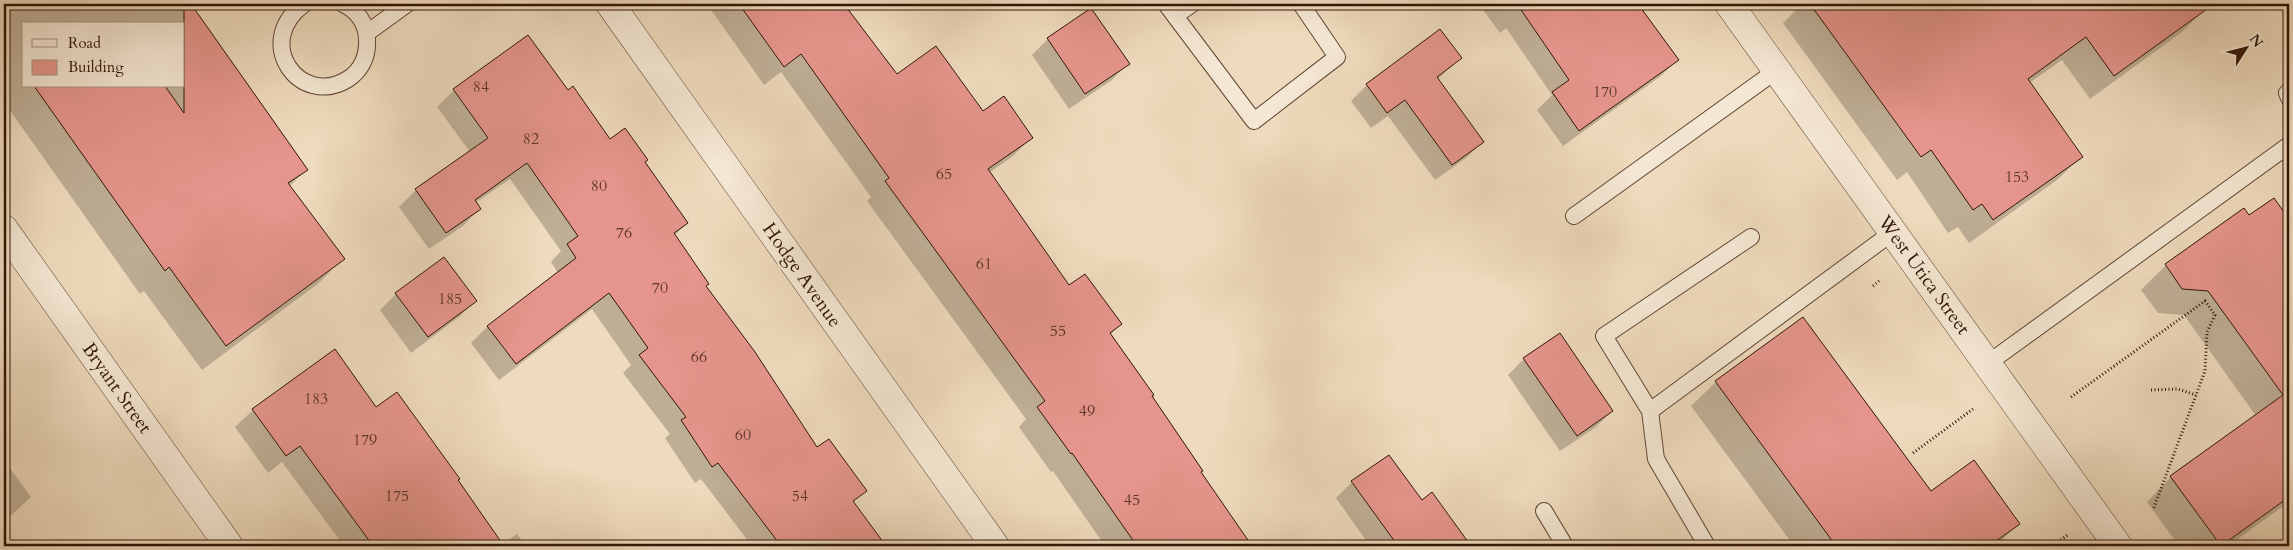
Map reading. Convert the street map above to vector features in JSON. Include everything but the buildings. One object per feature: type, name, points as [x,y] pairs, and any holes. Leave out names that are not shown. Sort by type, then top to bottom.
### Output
[{"type":"street","name":"Hodge Avenue","points":[[610,4],[995,546]]},
{"type":"street","name":"West Utica Street","points":[[1730,4],[2118,546]]},
{"type":"street","name":"Bryant Street","points":[[4,229],[229,546]]},
{"type":"lane","points":[[304,4],[293,12],[284,24],[281,39],[282,54],[288,68],[299,78],[313,84],[328,86],[342,83],[355,74],[363,62],[367,48],[367,33],[363,22],[347,4]]},
{"type":"lane","points":[[367,33],[408,4]]},
{"type":"lane","points":[[1192,4],[1171,10],[1254,121],[1338,57],[1301,4]]},
{"type":"lane","points":[[1574,216],[1777,70]]},
{"type":"lane","points":[[2289,91],[2287,93],[2289,98]]},
{"type":"lane","points":[[1987,364],[2289,145]]},
{"type":"lane","points":[[1650,411],[1893,232]]},
{"type":"lane","points":[[1707,546],[1656,460],[1650,411],[1604,336],[1751,237]]},
{"type":"lane","points":[[1544,511],[1565,546]]},
{"type":"path","points":[[2071,398],[2205,301],[2215,315],[2207,332],[2207,364],[2153,510]]},
{"type":"path","points":[[2151,390],[2178,389],[2196,395]]},
{"type":"path","points":[[1912,452],[1973,409]]},
{"type":"path","points":[[2052,546],[2072,532]]}]
